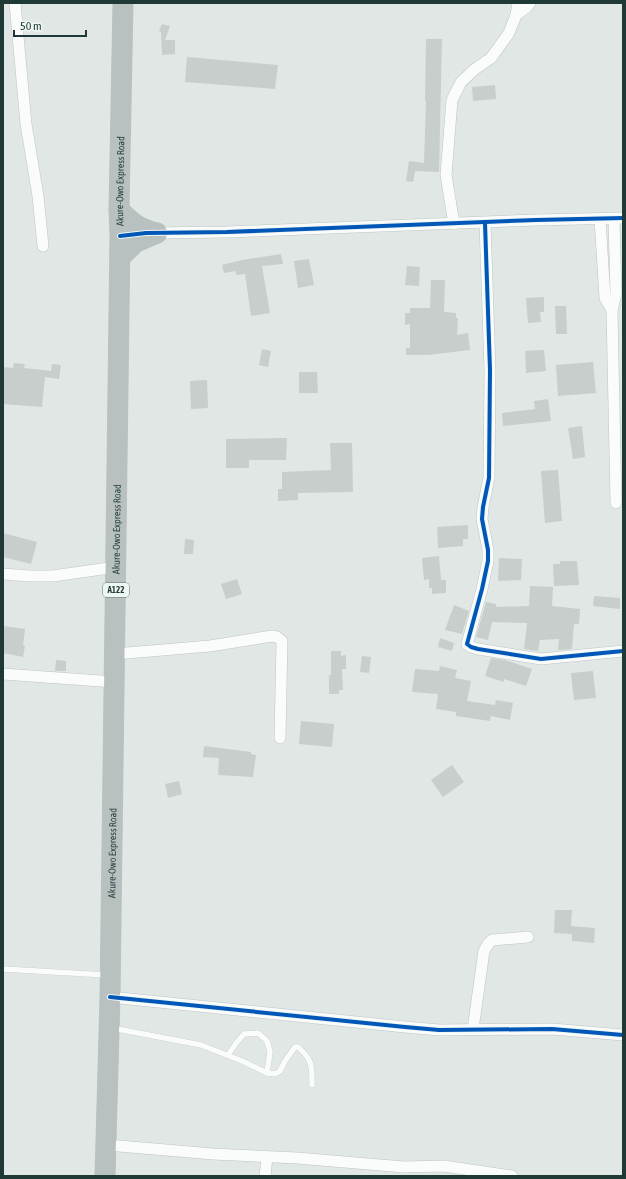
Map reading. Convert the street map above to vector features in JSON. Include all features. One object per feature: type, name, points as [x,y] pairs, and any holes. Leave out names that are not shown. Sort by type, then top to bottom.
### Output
[{"type":"highway","name":"Akure-Owo Express Road","points":[[105,1176],[110,997],[115,682],[120,257],[119,210],[123,3]]},
{"type":"highway","points":[[119,210],[138,227],[157,233]]},
{"type":"highway","points":[[120,257],[136,242],[157,233]]},
{"type":"street","points":[[15,3],[26,124],[38,196],[43,246]]},
{"type":"street","points":[[454,224],[446,175],[452,100],[461,82],[475,69],[491,58],[508,33],[516,15],[518,3]]},
{"type":"street","points":[[516,15],[530,3]]},
{"type":"street","points":[[120,236],[157,233],[227,232],[536,220],[618,219],[616,294],[612,310],[616,503]]},
{"type":"street","points":[[600,220],[605,298],[612,310]]},
{"type":"street","points":[[484,223],[490,370],[489,478],[482,519],[488,550],[488,561],[467,644],[478,649],[541,659],[623,651]]},
{"type":"street","points":[[3,574],[53,576],[116,567]]},
{"type":"street","points":[[115,654],[210,646],[272,636],[278,637],[282,641],[280,738]]},
{"type":"street","points":[[3,674],[115,682]]},
{"type":"street","points":[[473,1029],[484,952],[488,944],[492,940],[528,937]]},
{"type":"street","points":[[110,997],[362,1024],[439,1030],[552,1029],[623,1035]]},
{"type":"street","points":[[107,1145],[404,1167],[444,1166],[512,1176]]},
{"type":"street","points":[[265,1176],[266,1157]]},
{"type":"lane","points":[[3,969],[110,975]]},
{"type":"lane","points":[[109,1028],[201,1045],[228,1055],[267,1073],[275,1074],[280,1071],[295,1047],[298,1046],[304,1052],[312,1065],[312,1085]]},
{"type":"lane","points":[[228,1055],[236,1042],[244,1034],[258,1033],[267,1041],[270,1052],[267,1073]]},
{"type":"building","points":[[162,24],[170,26],[165,40],[175,40],[175,54],[162,55],[161,32],[159,31]]},
{"type":"building","points":[[426,39],[442,39],[439,172],[415,171],[413,182],[406,181],[409,161],[424,163]]},
{"type":"building","points":[[187,57],[278,65],[275,89],[185,82]]},
{"type":"building","points":[[495,85],[496,99],[473,101],[472,87]]},
{"type":"building","points":[[281,254],[283,264],[262,266],[270,313],[251,316],[245,274],[236,275],[236,271],[224,273],[222,265],[242,260]]},
{"type":"building","points":[[309,259],[314,285],[298,288],[294,261]]},
{"type":"building","points":[[407,266],[420,267],[419,286],[405,285]]},
{"type":"building","points":[[431,280],[445,280],[444,312],[456,313],[456,318],[458,318],[457,335],[468,333],[470,350],[428,355],[406,355],[406,348],[410,348],[410,324],[405,325],[405,313],[410,313],[410,308],[430,308]]},
{"type":"building","points":[[544,297],[544,312],[540,312],[541,322],[528,323],[526,298]]},
{"type":"building","points":[[555,306],[566,306],[567,334],[556,334]]},
{"type":"building","points":[[262,349],[271,351],[268,367],[259,365]]},
{"type":"building","points":[[544,350],[546,371],[526,373],[525,351]]},
{"type":"building","points":[[593,362],[596,393],[558,396],[556,365]]},
{"type":"building","points":[[14,363],[25,364],[24,368],[51,371],[52,364],[61,365],[59,379],[45,377],[42,407],[3,404],[3,367],[13,368]]},
{"type":"building","points":[[299,372],[317,372],[318,393],[299,393]]},
{"type":"building","points":[[207,380],[208,408],[191,409],[190,381]]},
{"type":"building","points":[[548,399],[551,421],[503,426],[502,413],[535,409],[534,401]]},
{"type":"building","points":[[582,426],[585,457],[573,459],[568,428]]},
{"type":"building","points":[[287,438],[286,460],[249,460],[249,468],[226,468],[226,439]]},
{"type":"building","points":[[330,443],[352,443],[353,492],[298,493],[298,500],[278,501],[278,489],[282,489],[282,472],[331,470]]},
{"type":"building","points":[[558,470],[562,521],[545,523],[541,471]]},
{"type":"building","points":[[468,525],[468,539],[463,539],[463,546],[438,548],[437,527]]},
{"type":"building","points":[[3,533],[37,542],[31,564],[3,557]]},
{"type":"building","points":[[185,539],[194,540],[193,554],[184,554]]},
{"type":"building","points":[[439,556],[441,580],[446,580],[446,593],[432,594],[432,588],[429,588],[429,579],[424,580],[422,558]]},
{"type":"building","points":[[499,558],[522,559],[521,580],[498,581]]},
{"type":"building","points":[[560,561],[577,561],[579,585],[554,586],[553,564],[560,564]]},
{"type":"building","points":[[237,579],[242,594],[226,599],[221,584]]},
{"type":"building","points":[[530,586],[553,587],[552,606],[580,609],[579,624],[574,624],[572,649],[558,650],[559,639],[540,640],[538,651],[524,649],[527,623],[492,622],[488,640],[476,637],[486,602],[496,604],[496,607],[529,606]]},
{"type":"building","points":[[594,596],[620,598],[620,609],[593,606]]},
{"type":"building","points":[[454,605],[469,611],[462,634],[445,630]]},
{"type":"building","points":[[3,626],[25,629],[23,645],[25,646],[23,657],[3,653]]},
{"type":"building","points":[[440,638],[454,643],[452,651],[438,647]]},
{"type":"building","points":[[331,651],[341,651],[341,656],[346,655],[346,669],[342,669],[343,690],[339,690],[339,694],[329,694]]},
{"type":"building","points":[[362,656],[371,657],[369,673],[360,672]]},
{"type":"building","points":[[491,658],[505,660],[532,669],[526,686],[504,679],[504,682],[485,676]]},
{"type":"building","points":[[56,660],[66,661],[66,671],[55,671]]},
{"type":"building","points":[[440,666],[457,670],[455,678],[471,681],[467,701],[495,705],[496,700],[513,703],[510,720],[491,716],[490,721],[456,716],[456,712],[436,709],[438,694],[412,692],[415,669],[439,671]]},
{"type":"building","points":[[593,671],[596,698],[574,700],[571,673]]},
{"type":"building","points":[[301,721],[334,724],[332,747],[299,744]]},
{"type":"building","points":[[204,746],[251,752],[251,754],[256,755],[253,777],[218,775],[219,758],[203,757]]},
{"type":"building","points":[[452,765],[464,782],[443,797],[431,780]]},
{"type":"building","points":[[179,781],[182,794],[168,798],[165,784]]},
{"type":"building","points":[[555,910],[572,910],[571,926],[595,928],[594,943],[572,941],[572,934],[554,933]]},
{"type":"cycle path","points":[[120,236],[146,233],[227,232],[623,218]]},
{"type":"cycle path","points":[[485,223],[490,370],[489,478],[482,519],[488,550],[488,561],[467,644],[478,649],[541,659],[623,651]]},
{"type":"cycle path","points":[[110,997],[439,1030],[552,1029],[623,1035]]}]
